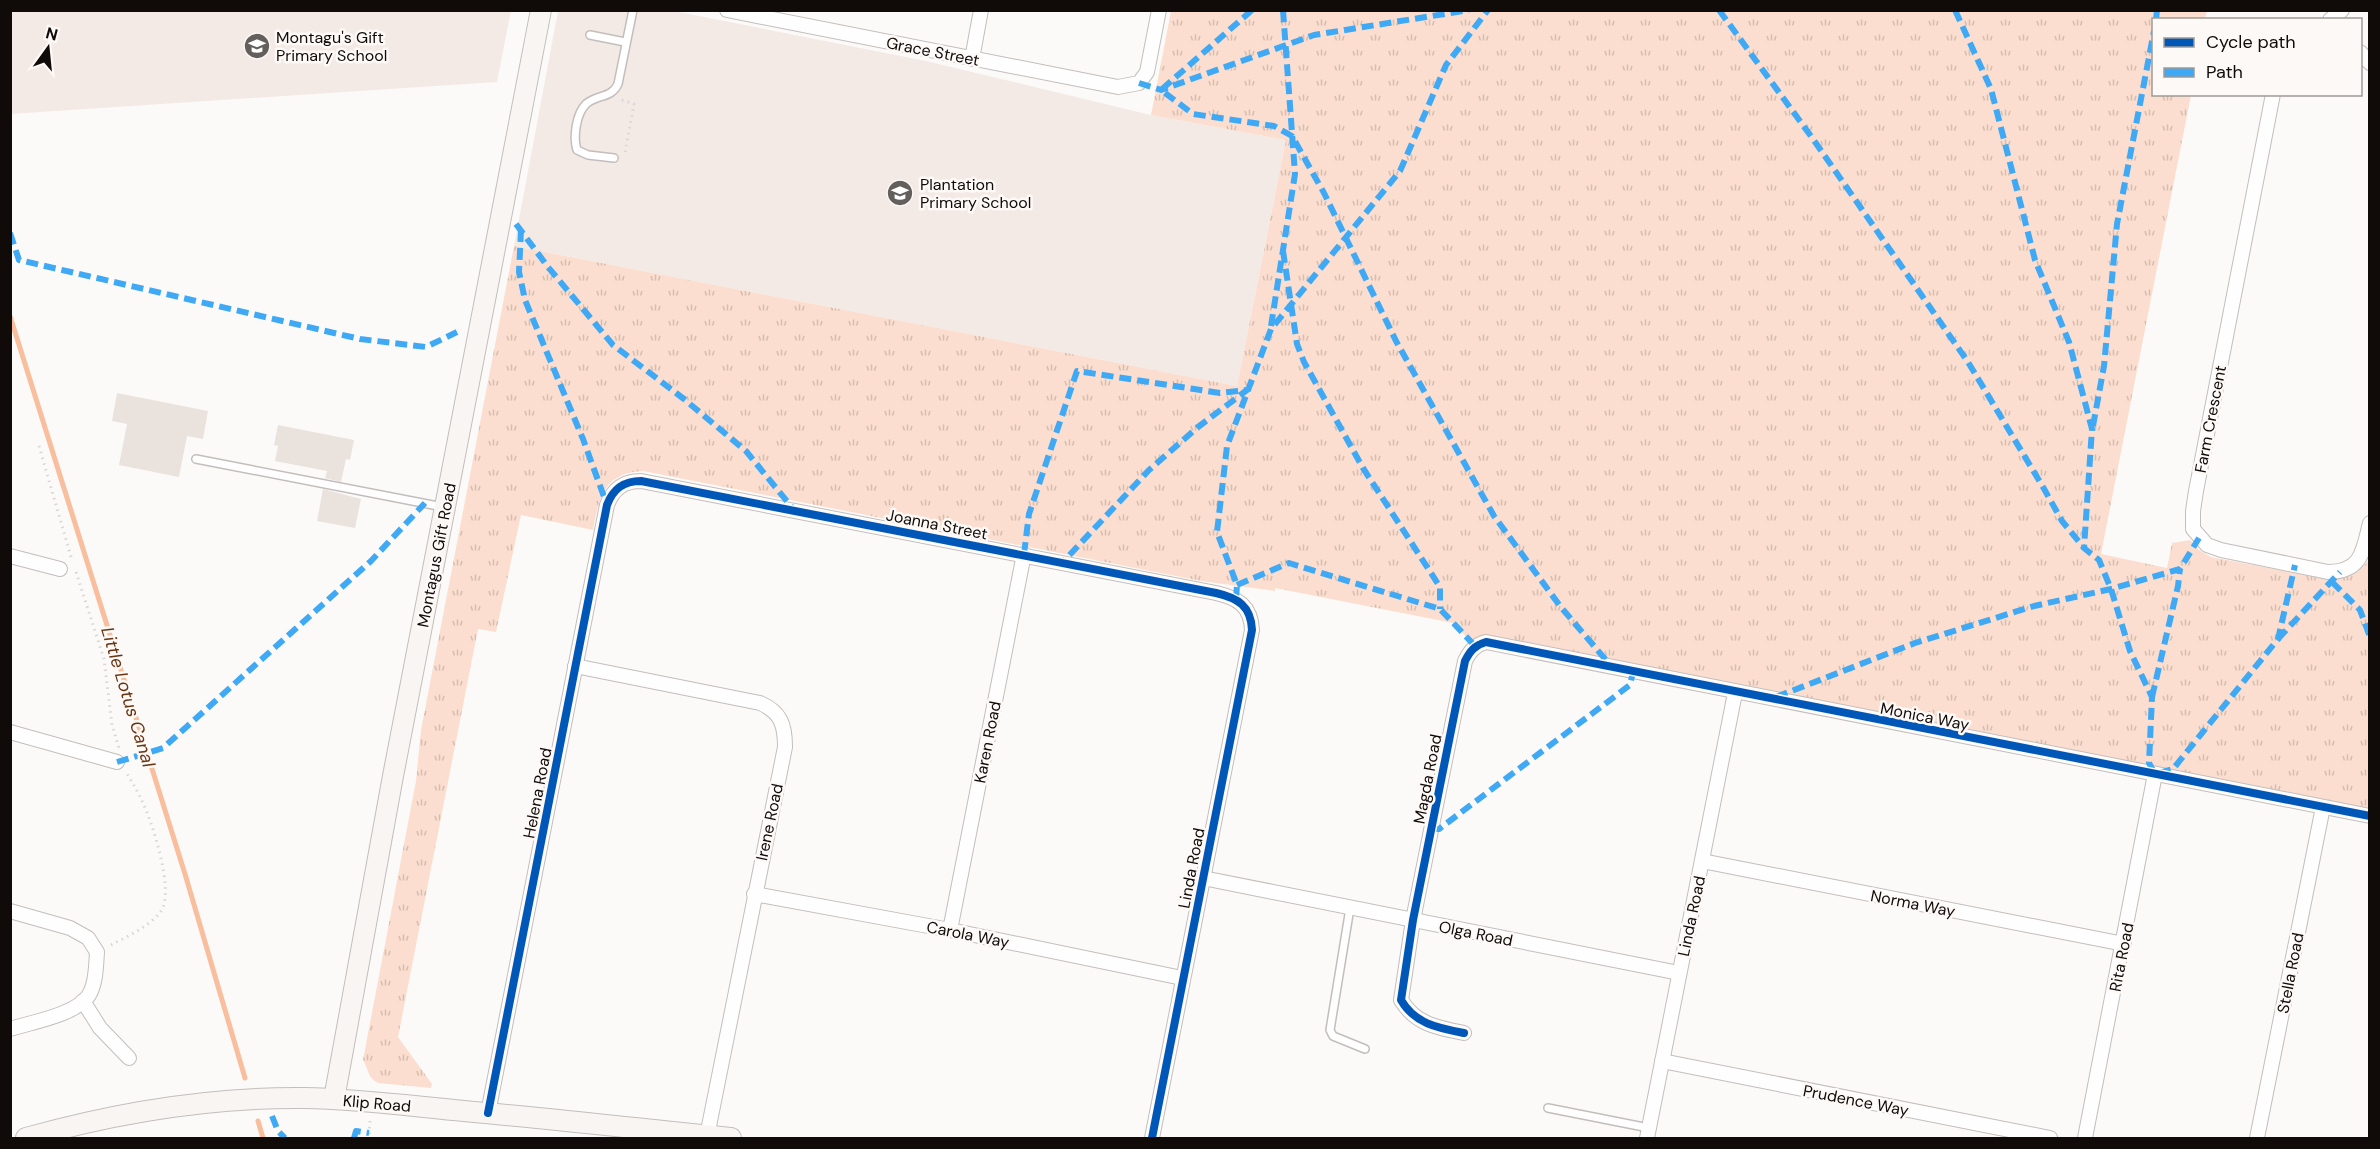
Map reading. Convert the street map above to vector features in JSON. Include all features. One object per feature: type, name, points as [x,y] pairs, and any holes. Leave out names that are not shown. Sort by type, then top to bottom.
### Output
[{"type":"street","name":"Montagus Gift Road","points":[[334,1099],[541,10]]},
{"type":"street","name":"Grace Street","points":[[727,10],[1118,87],[1139,83],[1147,72],[1159,10]]},
{"type":"street","points":[[807,26],[810,10]]},
{"type":"street","points":[[972,59],[981,10]]},
{"type":"street","name":"Farm Crescent","points":[[2273,96],[2196,491],[2193,529],[2207,544],[2222,550],[2328,572],[2340,572],[2350,568],[2359,560],[2370,523]]},
{"type":"street","name":"Joanna Street","points":[[623,484],[641,481],[1024,554],[1216,593],[1236,599],[1243,604]]},
{"type":"street","name":"Helena Road","points":[[488,1113],[607,505],[611,495],[623,484]]},
{"type":"street","name":"Karen Road","points":[[950,930],[1024,554]]},
{"type":"street","points":[[10,556],[60,569]]},
{"type":"street","name":"Linda Road","points":[[1152,1138],[1252,630],[1249,612],[1243,604]]},
{"type":"street","name":"Monica Way","points":[[1476,647],[1486,642],[1735,693],[2370,816]]},
{"type":"street","name":"Magda Road","points":[[1464,1033],[1433,1027],[1418,1020],[1407,1010],[1401,1000],[1413,920],[1465,661],[1470,651],[1476,647]]},
{"type":"street","name":"Irene Road","points":[[575,666],[760,703],[771,708],[780,717],[785,731],[785,747],[707,1137]]},
{"type":"street","name":"Linda Road","points":[[1648,1133],[1735,693]]},
{"type":"street","points":[[10,732],[121,760]]},
{"type":"street","name":"Rita Road","points":[[2085,1138],[2155,774]]},
{"type":"street","name":"Stella Road","points":[[2257,1138],[2323,807]]},
{"type":"street","name":"Norma Way","points":[[1702,861],[2124,944]]},
{"type":"street","name":"Olga Road","points":[[1203,878],[1679,973]]},
{"type":"street","name":"Carola Way","points":[[754,894],[950,930],[1182,978]]},
{"type":"street","points":[[10,911],[70,928],[88,938],[97,952],[92,986],[80,1005],[10,1029]]},
{"type":"street","points":[[83,1001],[100,1028],[129,1058]]},
{"type":"street","name":"Prudence Way","points":[[1662,1061],[2050,1138]]},
{"type":"street","name":"Klip Road","points":[[26,1138],[94,1122],[228,1101],[266,1099],[334,1099],[731,1138]]},
{"type":"lane","points":[[614,158],[588,155],[577,150],[574,137],[580,112],[586,104],[609,95],[618,84],[633,10]]},
{"type":"lane","points":[[590,35],[625,42]]},
{"type":"lane","points":[[196,459],[445,507]]},
{"type":"lane","points":[[1350,908],[1330,1030],[1333,1036],[1365,1049]]},
{"type":"lane","points":[[1548,1108],[1648,1133]]},
{"type":"path","points":[[609,95],[634,104],[625,156],[614,158]]},
{"type":"path","points":[[39,446],[72,560]]},
{"type":"path","points":[[76,572],[104,659],[112,725],[121,760],[142,800],[154,832],[166,902],[151,921],[133,934],[97,952]]},
{"type":"path","points":[[370,1121],[369,1132],[372,1138]]},
{"type":"shaded area","name":"Montagu's Gift Primary School","points":[[11,10],[511,11],[497,82],[11,114]]},
{"type":"shaded area","name":"Plantation Primary School","points":[[558,11],[674,11],[926,61],[1151,115],[1286,140],[1237,386],[514,246]]},
{"type":"green space","points":[[1171,11],[2207,11],[2205,18],[2152,18],[2152,96],[2191,96],[2101,554],[2167,568],[2172,543],[2190,540],[2199,550],[2211,557],[2331,580],[2353,574],[2369,559],[2369,810],[1472,643],[1453,623],[1275,588],[1275,591],[1201,581],[643,471],[620,476],[606,489],[601,497],[593,530],[521,515],[496,632],[478,629],[398,1037],[432,1084],[431,1088],[374,1081],[363,1060],[416,781],[421,730],[514,246],[1237,386],[1286,140],[1151,115]]},
{"type":"building","points":[[117,393],[208,411],[203,439],[187,436],[179,477],[119,465],[127,424],[112,421]]},
{"type":"building","points":[[278,425],[354,440],[350,460],[346,459],[341,482],[325,478],[327,471],[275,461],[278,446],[274,445]]},
{"type":"building","points":[[323,489],[361,499],[355,528],[317,521]]},
{"type":"waterway","name":"Little Lotus Canal","points":[[10,316],[185,874],[245,1078]]},
{"type":"waterway","name":"Little Lotus Canal","points":[[258,1121],[263,1138]]},
{"type":"marked path","points":[[1252,10],[1161,90],[1193,114],[1274,126],[1292,136],[1324,193],[1396,341],[1494,516],[1560,606],[1611,666]]},
{"type":"marked path","points":[[1271,326],[1295,174],[1283,10]]},
{"type":"marked path","points":[[1139,83],[1161,90],[1314,35],[1469,10]]},
{"type":"marked path","points":[[1236,599],[1237,585],[1217,532],[1227,446],[1271,329],[1400,171],[1446,65],[1488,10]]},
{"type":"marked path","points":[[1719,10],[1813,139],[1968,362],[2062,521],[2084,548],[2099,560],[2111,589],[2130,651],[2152,697],[2149,763],[2155,774],[2173,769],[2278,639],[2295,565]]},
{"type":"marked path","points":[[1955,10],[1991,89],[2035,260],[2069,342],[2092,429],[2084,548]]},
{"type":"marked path","points":[[2156,18],[2157,10]]},
{"type":"marked path","points":[[2093,426],[2104,366],[2117,224],[2152,41]]},
{"type":"marked path","points":[[516,224],[548,267],[613,345],[684,399],[746,451],[794,510]]},
{"type":"marked path","points":[[521,230],[519,272],[525,300],[583,439],[607,505]]},
{"type":"marked path","points":[[10,233],[19,260],[360,339],[426,347],[457,332]]},
{"type":"marked path","points":[[1283,251],[1297,344],[1304,362],[1363,468],[1440,587],[1440,609]]},
{"type":"marked path","points":[[1024,554],[1029,514],[1077,371],[1220,393],[1247,390],[1198,427],[1149,470],[1063,562]]},
{"type":"marked path","points":[[117,762],[163,748],[371,561],[425,503]]},
{"type":"marked path","points":[[1776,697],[1915,643],[2034,606],[2111,589],[2180,569],[2199,538]]},
{"type":"marked path","points":[[1237,585],[1289,563],[1440,609],[1476,647]]},
{"type":"marked path","points":[[2152,697],[2180,569]]},
{"type":"marked path","points":[[2278,639],[2340,572]]},
{"type":"marked path","points":[[2332,582],[2360,610],[2370,637]]},
{"type":"marked path","points":[[1431,829],[1439,829],[1630,685],[1633,672]]},
{"type":"marked path","points":[[272,1116],[278,1131],[285,1138]]},
{"type":"marked path","points":[[354,1138],[356,1131],[369,1133]]},
{"type":"cycle path","points":[[488,1113],[607,505],[612,494],[624,484],[641,481],[1216,593],[1237,601],[1246,609],[1252,630],[1152,1138]]},
{"type":"cycle path","points":[[1464,1033],[1436,1027],[1420,1020],[1401,1000],[1413,920],[1465,661],[1473,649],[1486,642],[2370,816]]},
{"type":"place","name":"Montagu's Gift Primary School","points":[[257,46]]},
{"type":"place","name":"Plantation Primary School","points":[[900,193]]}]
